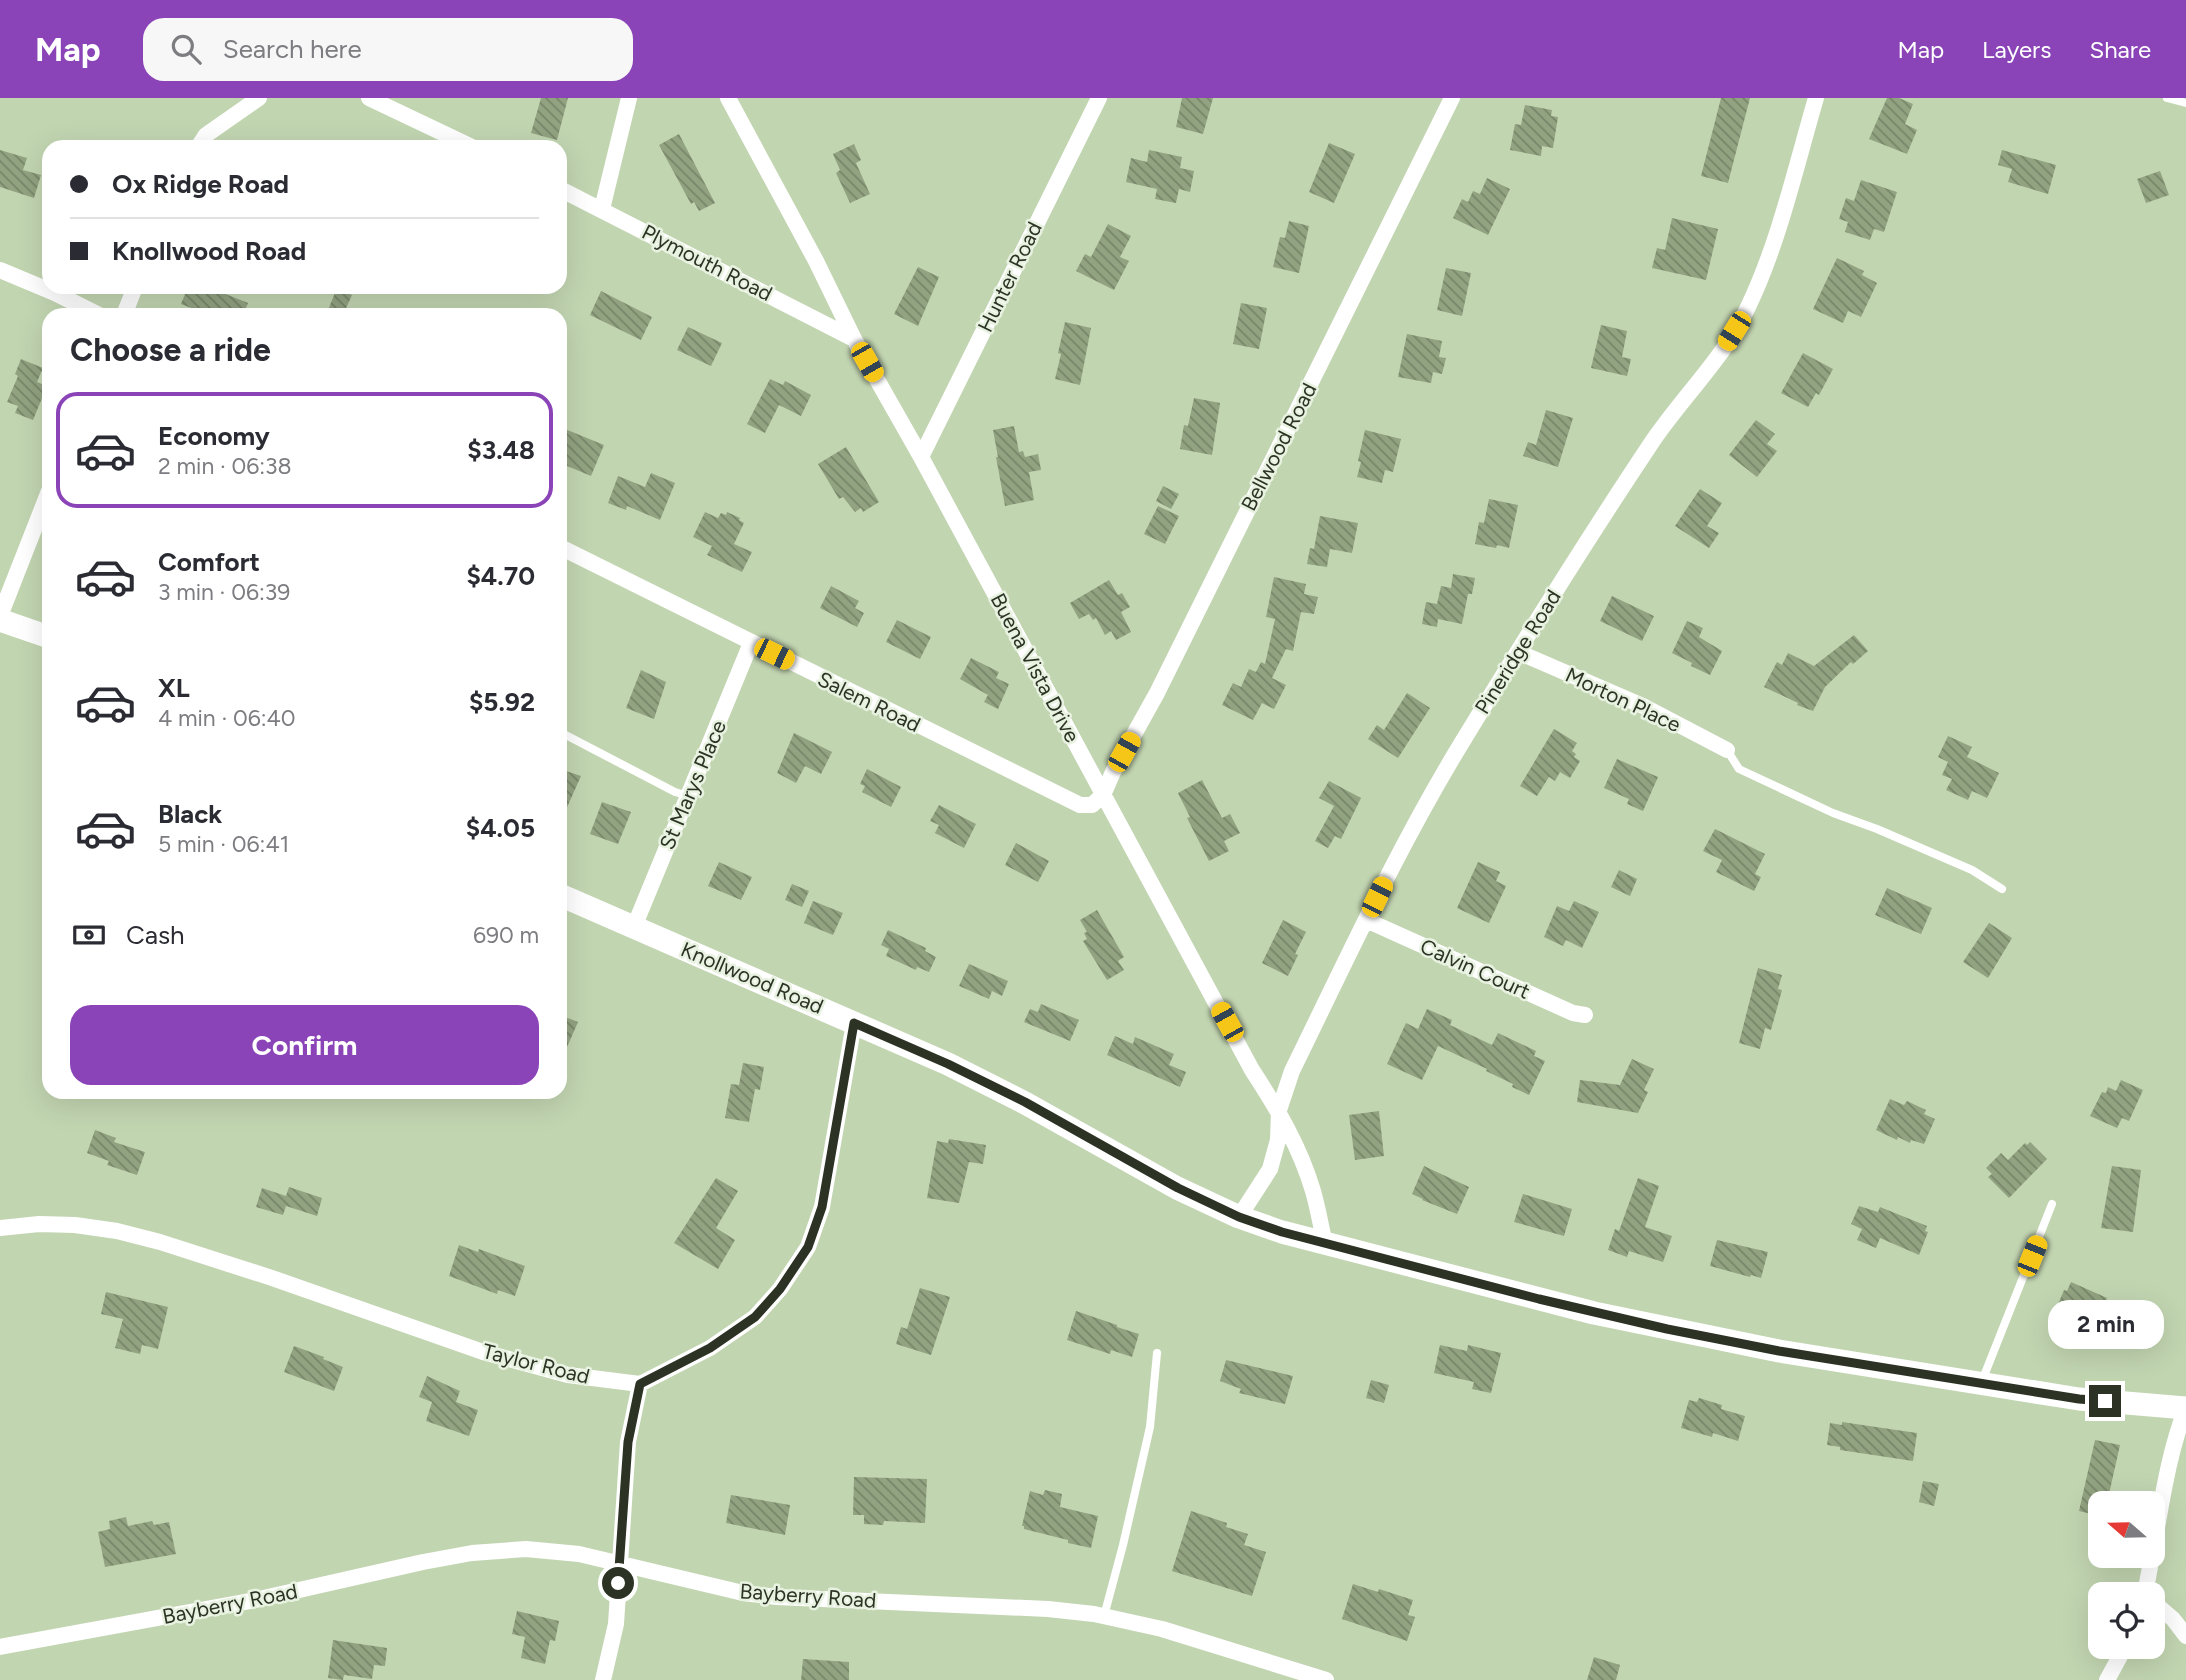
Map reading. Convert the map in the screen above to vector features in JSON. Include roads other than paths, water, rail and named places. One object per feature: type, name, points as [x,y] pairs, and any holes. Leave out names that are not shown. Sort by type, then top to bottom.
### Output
[{"type":"main road","points":[[0,618],[42,634]]},
{"type":"main road","name":"Knollwood Road","points":[[567,898],[948,1064],[1025,1102],[1178,1188],[1239,1217],[1325,1244],[1667,1329],[1779,1351],[2079,1399],[2186,1408]]},
{"type":"street","points":[[202,140],[205,135],[259,98]]},
{"type":"street","points":[[369,98],[457,140]]},
{"type":"street","points":[[602,209],[629,98]]},
{"type":"street","name":"Buena Vista Drive","points":[[728,98],[816,261],[853,339],[921,457],[1252,1070],[1279,1110],[1313,1190],[1325,1244]]},
{"type":"street","name":"Hunter Road","points":[[921,457],[1099,98]]},
{"type":"street","name":"Bellwood Road","points":[[1103,795],[1157,693],[1452,98]]},
{"type":"street","name":"Pineridge Road","points":[[1239,1217],[1270,1169],[1278,1140],[1279,1110],[1292,1071],[1412,828],[1619,491],[1658,434],[1720,354],[1749,307],[1769,258],[1816,98]]},
{"type":"street","name":"Plymouth Road","points":[[567,192],[853,339]]},
{"type":"street","points":[[0,270],[42,288]]},
{"type":"street","points":[[57,294],[85,308]]},
{"type":"street","points":[[0,618],[42,509]]},
{"type":"street","name":"Salem Road","points":[[567,551],[1080,805],[1092,805],[1103,795]]},
{"type":"street","name":"St Marys Place","points":[[634,927],[751,643]]},
{"type":"street","name":"Morton Place","points":[[1518,652],[1643,706],[1727,750]]},
{"type":"street","name":"Calvin Court","points":[[1366,920],[1573,1013],[1585,1015]]},
{"type":"street","points":[[603,1680],[616,1624],[628,1442],[640,1384],[710,1348],[755,1317],[780,1289],[808,1247],[822,1207],[854,1023]]},
{"type":"street","name":"Taylor Road","points":[[0,1228],[39,1224],[75,1225],[117,1231],[272,1278],[482,1352],[568,1375],[640,1384]]},
{"type":"street","name":"Knollwood Road","points":[[2164,1491],[2180,1422],[2186,1408]]},
{"type":"street","name":"Bayberry Road","points":[[0,1647],[255,1600],[423,1562],[472,1553],[526,1549],[579,1554],[743,1593],[777,1597],[1036,1608],[1104,1616],[1162,1629],[1326,1680]]},
{"type":"street","points":[[2165,1612],[2186,1636]]},
{"type":"street","points":[[2107,1680],[2118,1659]]},
{"type":"lane","points":[[2167,98],[2186,103]]},
{"type":"lane","points":[[567,736],[675,792],[689,796]]},
{"type":"lane","points":[[1727,750],[1739,769],[1833,813],[1972,870],[2002,889]]},
{"type":"lane","points":[[1981,1384],[2052,1205]]},
{"type":"lane","points":[[1104,1616],[1150,1427],[1157,1353]]}]
